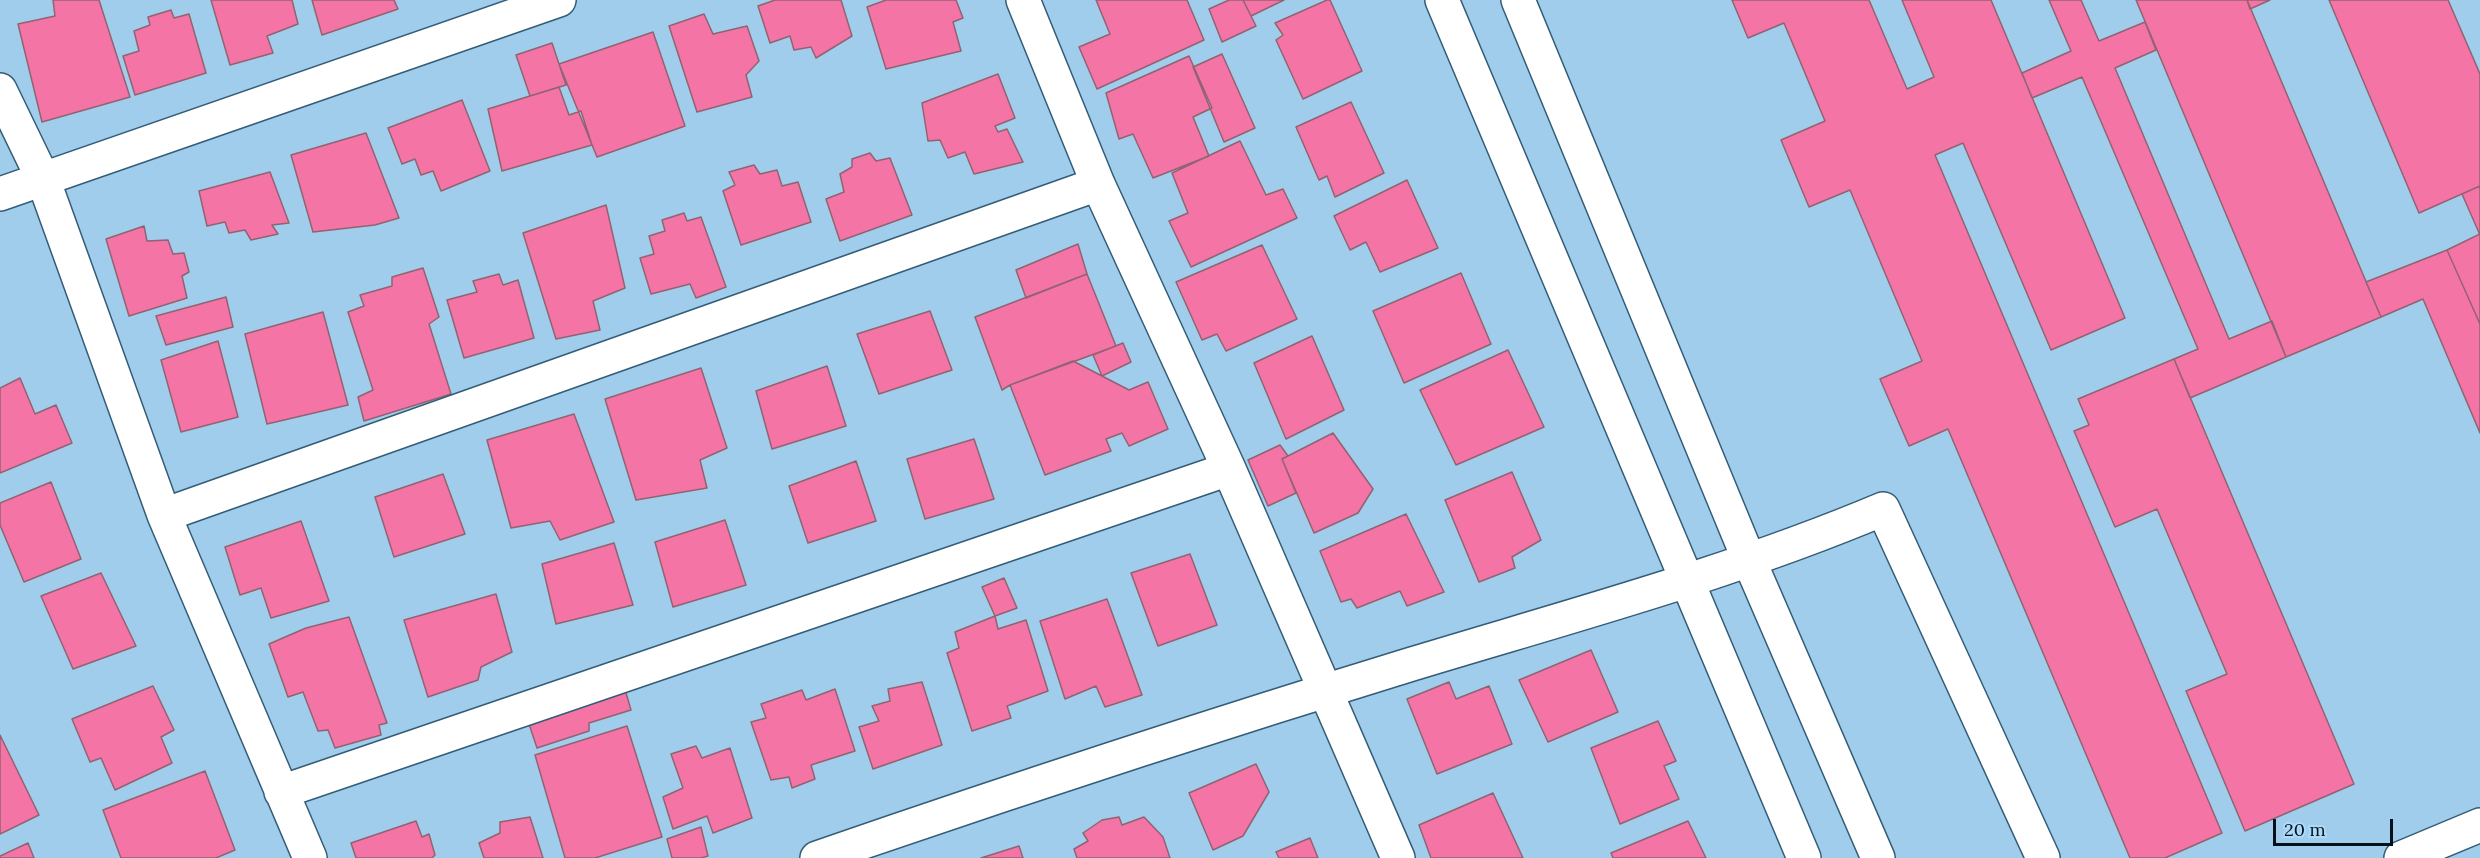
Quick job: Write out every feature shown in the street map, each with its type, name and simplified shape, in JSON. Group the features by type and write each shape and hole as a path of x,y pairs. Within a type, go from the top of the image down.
{"street":[{"path":"0,194 559,0"},
{"path":"1023,0 1098,184 1229,469 1398,858"},
{"path":"1442,0 1804,858"},
{"path":"1518,0 1749,561 1878,858"},
{"path":"0,90 43,180 165,515 280,792 310,858"},
{"path":"165,515 1098,184"},
{"path":"280,792 1229,469"},
{"path":"817,858 874,849 1324,691 1749,561 1820,536 1883,509 2043,858"},
{"path":"2401,858 2480,825"}],"building":[{"path":"53,0 99,0 130,97 42,122 18,24 55,16"},
{"path":"211,0 292,0 298,24 267,36 273,53 230,65"},
{"path":"312,0 394,0 398,9 322,35"},
{"path":"775,0 841,0 852,36 816,58 811,47 794,50 790,36 770,43 758,6"},
{"path":"886,0 956,0 963,18 953,22 961,51 886,69 867,7"},
{"path":"1096,0 1187,0 1204,40 1097,89 1079,47 1110,34"},
{"path":"1229,0 1243,0 1256,26 1222,42 1209,9"},
{"path":"1243,0 1284,0 1251,16"},
{"path":"1330,0 1362,71 1303,99 1276,40 1283,35 1275,23"},
{"path":"1732,0 1869,0 1907,89 1934,77 1902,0 1991,0 2125,318 2051,350 1963,143 1935,155 2222,833 2165,858 2130,858 1948,429 1909,446 1880,379 1922,361 1850,190 1809,207 1781,140 1825,121 1784,23 1748,38"},
{"path":"2049,0 2081,0 2099,41 2145,22 2156,50 2115,68 2229,339 2272,321 2286,357 2190,398 2174,359 2198,349 2082,77 2032,98 2022,73 2071,51"},
{"path":"2136,0 2247,0 2381,317 2286,357"},
{"path":"2247,0 2270,0 2250,9"},
{"path":"2329,0 2448,0 2480,74 2480,186 2419,213"},
{"path":"171,10 174,18 189,14 206,73 135,95 123,56 139,51 134,31 150,25 148,17"},
{"path":"704,14 713,34 747,26 759,61 746,75 752,97 697,112 669,26"},
{"path":"653,32 685,126 597,157 559,64"},
{"path":"552,43 566,85 530,96 516,55"},
{"path":"1222,54 1255,128 1224,142 1193,67"},
{"path":"1189,56 1212,108 1193,117 1209,156 1153,178 1133,134 1119,139 1106,93"},
{"path":"998,74 1015,118 995,126 998,132 1007,129 1023,162 974,174 965,152 948,158 940,140 928,141 922,103"},
{"path":"559,87 569,115 581,111 592,145 502,171 488,109"},
{"path":"462,100 490,171 441,191 433,171 421,175 415,159 402,164 388,128"},
{"path":"1351,102 1384,173 1335,197 1327,176 1319,180 1296,127"},
{"path":"366,133 399,218 375,225 313,232 291,155"},
{"path":"1240,141 1266,195 1283,189 1297,218 1191,267 1169,221 1188,213 1172,173"},
{"path":"870,153 876,161 890,158 912,215 840,241 826,199 844,192 840,174 852,167 852,159"},
{"path":"754,165 760,174 777,170 782,186 798,182 811,222 741,245 723,191 735,185 729,172"},
{"path":"270,172 289,223 272,225 278,234 251,240 245,230 229,233 225,222 207,226 199,191"},
{"path":"1407,180 1438,248 1380,272 1366,242 1350,250 1334,216"},
{"path":"2480,186 2480,235 2462,194"},
{"path":"606,205 625,288 593,301 600,330 556,339 523,233"},
{"path":"684,213 687,221 701,217 726,287 696,298 690,284 651,294 640,258 654,254 649,236 665,231 662,220"},
{"path":"144,226 147,241 168,240 173,254 184,253 189,272 182,276 187,298 129,316 106,239"},
{"path":"2480,234 2480,324 2447,250"},
{"path":"1078,244 1087,274 1026,298 1016,270"},
{"path":"1262,245 1297,319 1226,351 1217,334 1202,340 1176,282"},
{"path":"2447,250 2480,324 2480,433 2423,299 2381,317 2366,282"},
{"path":"423,268 439,317 429,324 451,394 364,421 358,397 373,390 348,312 364,306 360,295 392,286 392,277"},
{"path":"1461,273 1491,344 1404,383 1373,311"},
{"path":"499,274 503,285 518,280 534,338 464,358 447,300 477,292 473,281"},
{"path":"1087,274 1116,346 1002,390 975,317"},
{"path":"226,297 233,327 166,345 156,316"},
{"path":"930,311 952,370 879,394 857,334"},
{"path":"323,312 348,405 267,424 245,334"},
{"path":"1312,336 1344,410 1286,439 1254,363"},
{"path":"218,341 238,417 181,432 161,360"},
{"path":"1123,343 1131,362 1102,376 1093,355"},
{"path":"1508,350 1544,427 1456,465 1420,390"},
{"path":"2174,359 2354,784 2245,831 2186,691 2227,674 2157,509 2115,527 2074,431 2089,425 2078,399"},
{"path":"1073,361 1129,390 1148,382 1168,429 1129,446 1122,433 1106,439 1111,451 1045,475 1010,385"},
{"path":"827,366 846,426 772,449 756,391"},
{"path":"701,368 727,448 700,460 707,488 636,500 605,399"},
{"path":"20,378 35,414 56,405 72,443 0,473 0,388"},
{"path":"574,414 614,522 560,540 550,521 511,528 487,440"},
{"path":"1333,433 1373,489 1358,513 1314,533 1282,459"},
{"path":"974,439 994,499 925,519 907,459"},
{"path":"1280,445 1288,456 1282,459 1296,493 1268,506 1248,460"},
{"path":"856,461 876,521 808,543 789,486"},
{"path":"1512,472 1541,540 1512,557 1515,568 1479,582 1445,500"},
{"path":"443,474 465,534 394,557 375,497"},
{"path":"51,482 81,559 24,582 0,525 0,503"},
{"path":"1406,514 1444,592 1407,606 1400,591 1357,608 1351,599 1341,602 1320,551"},
{"path":"725,520 746,585 673,607 655,542"},
{"path":"301,521 329,601 271,618 261,588 240,595 225,547"},
{"path":"614,543 633,605 556,624 542,564"},
{"path":"1190,554 1217,625 1158,646 1131,573"},
{"path":"101,573 136,646 73,669 41,596"},
{"path":"1004,578 1017,608 995,616 982,587"},
{"path":"496,594 512,652 481,667 478,680 428,697 404,620"},
{"path":"1107,599 1142,695 1105,707 1096,686 1065,699 1040,621"},
{"path":"995,616 998,629 1026,620 1048,691 1007,706 1011,718 972,731 947,653 959,648 955,632"},
{"path":"349,617 387,723 379,725 381,735 335,748 328,730 318,731 303,692 288,697 269,644 306,628"},
{"path":"1591,650 1618,712 1548,742 1519,680"},
{"path":"922,682 942,745 873,769 859,727 879,721 872,706 890,701 888,689"},
{"path":"1449,682 1456,699 1489,686 1512,744 1437,774 1407,699"},
{"path":"153,686 174,730 161,737 172,763 115,790 101,758 90,762 72,719"},
{"path":"624,686 631,710 589,723 589,731 537,748 527,718"},
{"path":"835,689 855,751 811,765 815,779 792,788 789,777 771,780 751,722 766,718 761,704 802,690 806,700"},
{"path":"1658,721 1676,761 1664,766 1679,799 1620,824 1591,748"},
{"path":"627,726 662,837 595,858 565,858 535,755"},
{"path":"0,735 39,815 0,834"},
{"path":"696,746 702,758 730,748 752,818 713,833 707,816 673,829 663,797 683,788 671,754"},
{"path":"1256,764 1269,792 1243,836 1213,850 1189,793"},
{"path":"205,771 235,850 216,858 121,858 103,810"},
{"path":"1493,793 1523,858 1431,858 1419,825"},
{"path":"530,817 543,858 484,858 479,843 500,833 500,822"},
{"path":"1119,817 1122,825 1144,817 1163,837 1170,858 1077,858 1074,849 1088,841 1083,833 1102,820"},
{"path":"416,821 422,837 429,834 435,855 432,858 356,858 351,843"},
{"path":"1688,821 1706,858 1613,858 1611,853"},
{"path":"701,827 708,856 672,858 667,839"},
{"path":"1310,838 1318,858 1279,858 1276,852"},
{"path":"28,843 34,858 0,858 0,856"},
{"path":"1019,846 1023,858 981,858"}]}
